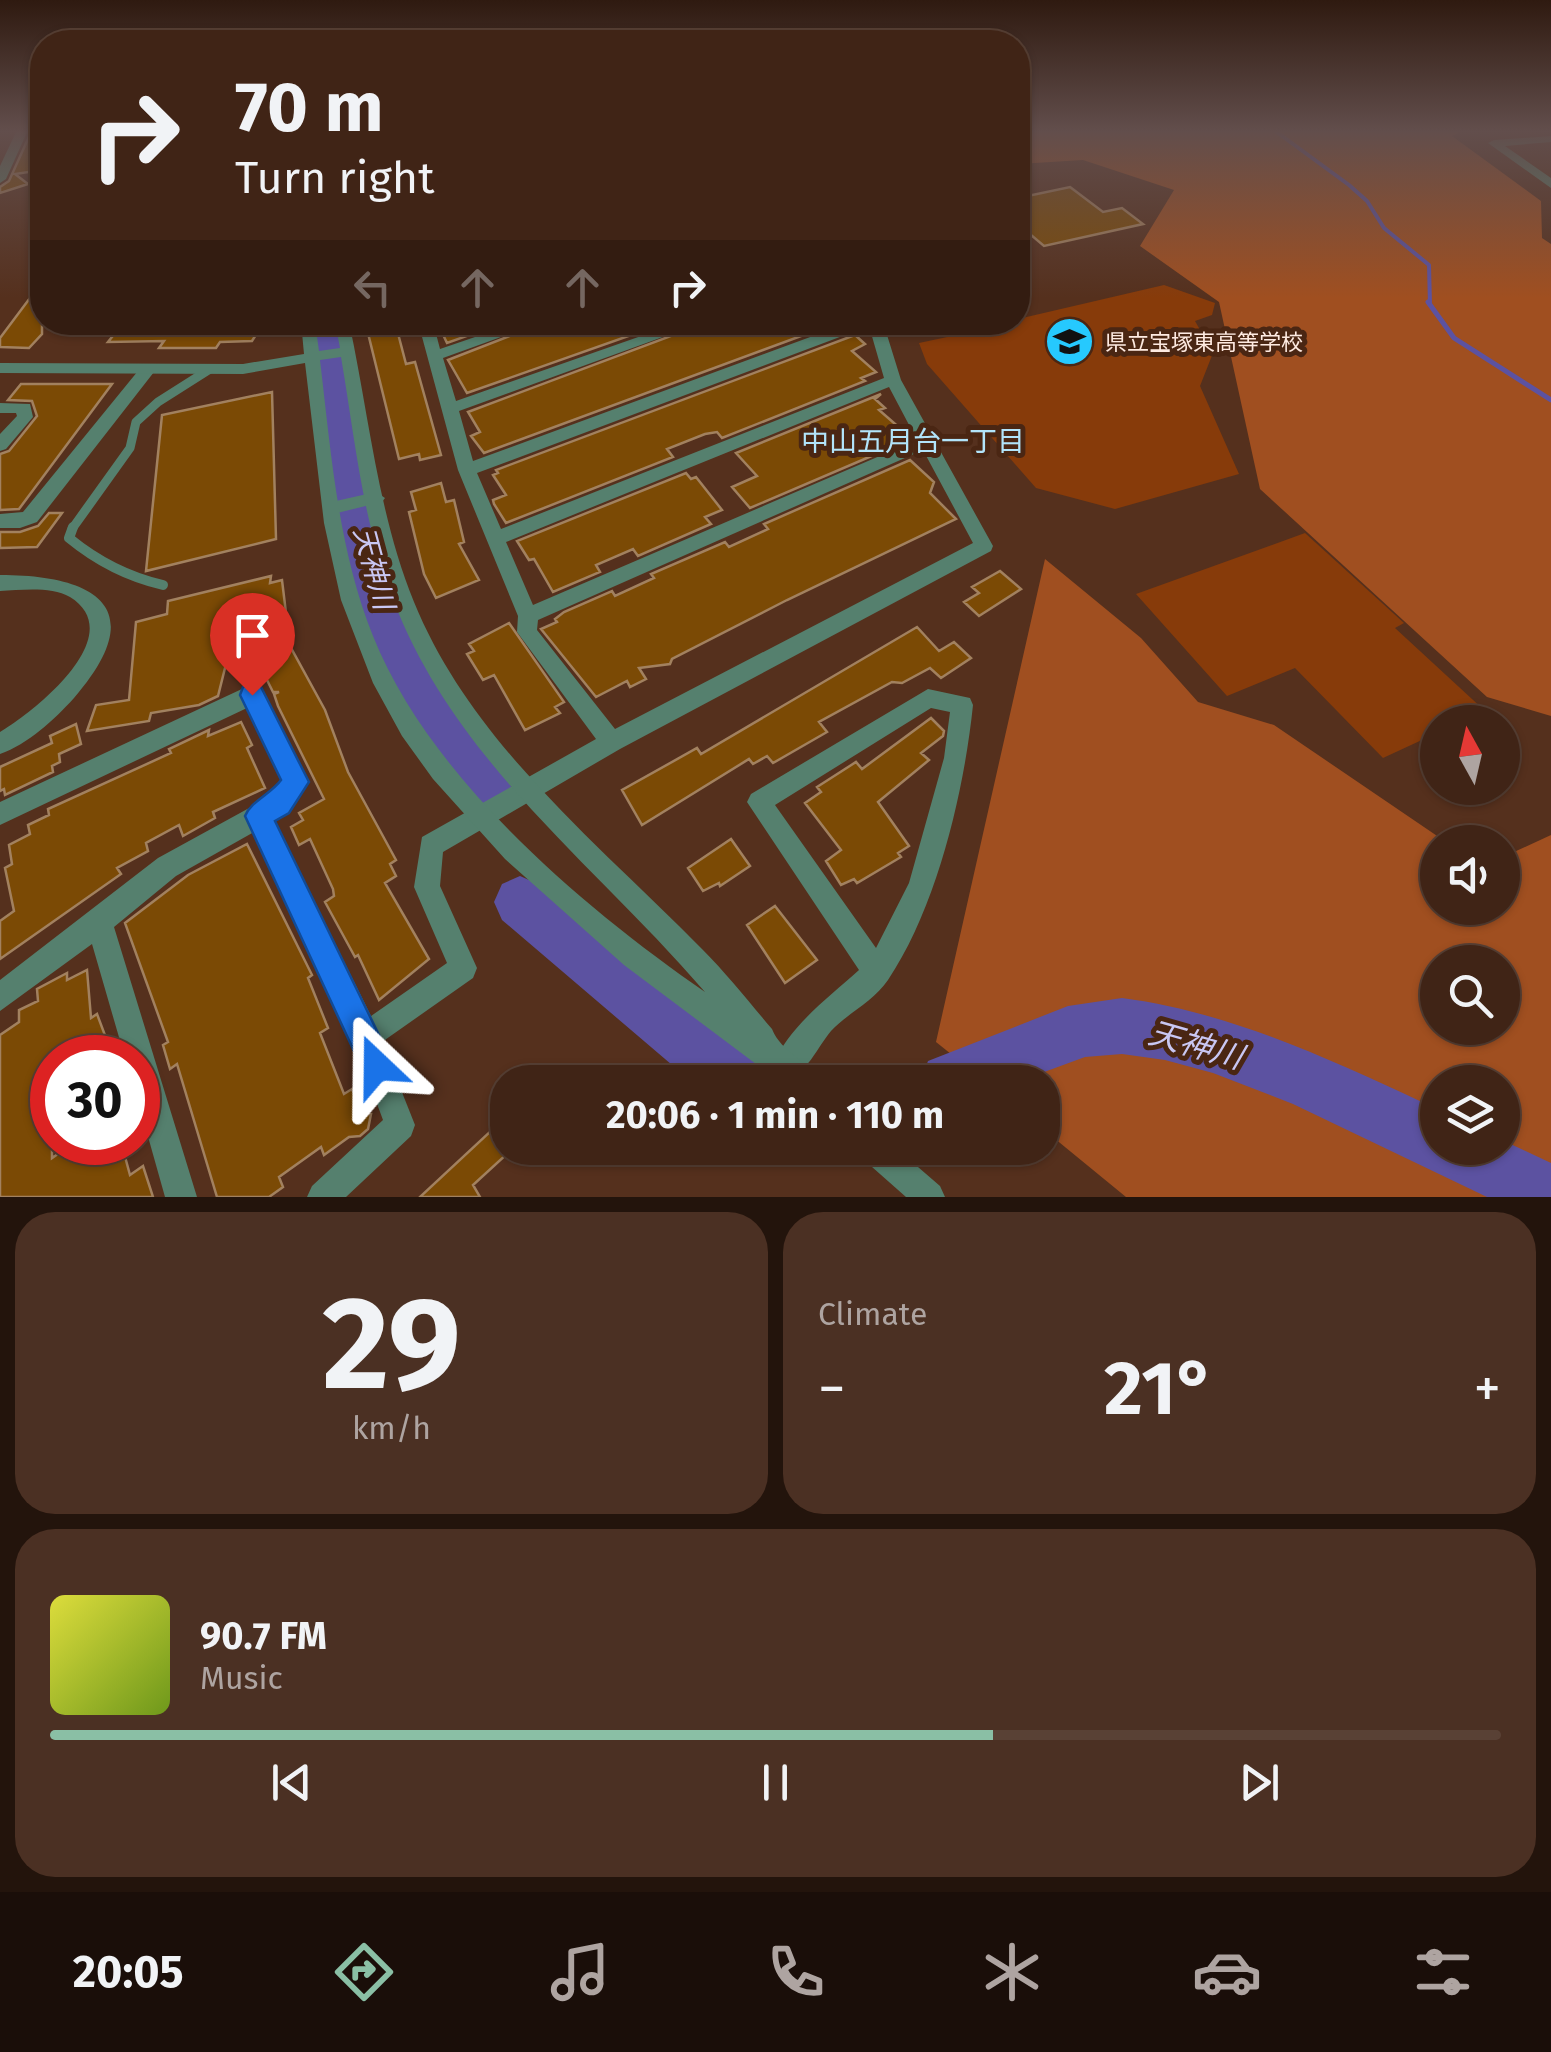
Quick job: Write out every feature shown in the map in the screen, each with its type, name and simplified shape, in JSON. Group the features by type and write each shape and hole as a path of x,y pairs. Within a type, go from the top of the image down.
{"street":[{"path":"311,335 334,508 350,593 362,638 408,725 510,848 636,958 780,1065"},
{"path":"343,335 383,536 404,603 430,658 488,744 566,835 696,962 785,1065"},
{"path":"429,335 467,470 528,616 526,632 612,742"},
{"path":"436,354 495,335"},
{"path":"449,408 660,335"},
{"path":"467,470 831,335"},
{"path":"366,1036 463,968 427,887 431,845 612,742 984,546 893,380 879,335"},
{"path":"0,368 210,369 270,366 344,352"},
{"path":"0,521 30,517 148,368"},
{"path":"494,540 893,380"},
{"path":"0,408 24,408 25,417 0,444"},
{"path":"528,616 927,442"},
{"path":"334,508 376,498"},
{"path":"0,582 58,586 79,593 94,606 100,621 92,656 68,692 36,723 0,744"},
{"path":"0,814 252,695 296,782 279,804 167,867 0,997"},
{"path":"799,1065 822,1021 877,972 921,886 956,758 962,705 928,698 759,802 877,972"},
{"path":"258,816 366,1036 400,1125 323,1197"},
{"path":"99,922 181,1197"},
{"path":"893,1165 929,1197"}],"lane":[{"path":"163,584 138,580 84,552 69,538 74,521 130,448 128,435 134,424 146,411 210,369"}],"shaded area":[{"path":"1161,186 1520,186 1541,201 1542,238 1551,244 1551,716 1487,697 1260,489 1219,302 1140,246 1174,190"},
{"name":"県立宝塚東高等学校","path":"1164,285 1215,303 1212,315 1195,321 1213,353 1200,386 1239,474 1115,509 1036,488 927,364 919,343 957,335 1030,335 1030,316"},
{"path":"1305,533 1404,623 1395,628 1478,705 1420,705 1420,741 1383,758 1295,668 1227,696 1136,594"},
{"path":"1045,559 1141,638 1198,702 1274,725 1421,825 1420,925 1520,925 1520,849 1551,835 1551,1197 1126,1197 1060,1143 1060,1065 965,1065 936,1042"}],"building":[{"path":"2,186 22,186 0,193"},
{"path":"1070,187 1103,212 1122,208 1143,224 1044,246 1030,234 1030,195"},
{"path":"30,298 30,335 41,335 29,348 0,347 0,338"},
{"path":"114,335 256,335 252,341 220,342 216,348 159,348 164,341 108,342"},
{"path":"368,335 398,335 406,364 415,362 441,455 420,460 419,454 399,459"},
{"path":"443,335 469,335 447,343"},
{"path":"512,335 631,335 467,393 448,360"},
{"path":"673,335 804,335 484,453 471,436 480,432 468,412"},
{"path":"855,335 865,344 852,351 876,372 861,378 865,381 722,438 717,432 705,434 667,449 673,457 506,523 494,504 493,500 506,495 493,475 498,473 496,470"},
{"path":"21,384 112,384 19,509 0,510 0,454 9,451 37,416 32,401 8,400"},
{"path":"272,392 276,539 146,571 162,415"},
{"path":"881,394 875,399 885,408 879,410 902,430 889,440 895,446 750,508 732,487 757,476 736,453"},
{"path":"910,460 934,482 930,493 956,519 787,600 672,659 670,664 639,668 646,679 630,687 627,681 596,697 541,629 557,622 555,619 564,612 612,591 615,596 654,578 651,574 725,542 729,547 768,529 764,524"},
{"path":"686,473 691,479 696,477 722,510 705,517 711,524 638,556 633,549 596,565 600,572 553,592 534,559 529,560 517,541"},
{"path":"441,483 446,502 454,500 464,542 459,544 479,580 436,598 424,574 409,512 416,510 411,492"},
{"path":"49,513 62,513 37,547 0,548 0,532 20,532 38,526"},
{"path":"1000,571 1021,589 979,616 964,602 979,593 972,587"},
{"path":"271,576 270,583 282,580 290,646 325,710 348,772 396,860 390,864 396,876 385,883 429,959 379,1000 358,955 355,957 325,902 334,896 333,889 310,839 299,845 291,827 303,820 299,813 324,799 278,706 274,694 279,692 273,692 237,620 218,696 199,705 151,713 149,721 87,731 96,705 129,700 136,622 167,614 168,601"},
{"path":"509,623 564,702 555,707 560,713 525,730 494,675 483,680 467,654 474,651 469,644"},
{"path":"917,627 939,651 954,642 971,658 941,678 930,668 902,683 892,682 819,722 827,732 773,763 767,756 753,764 749,759 642,825 622,790 697,748 701,754"},
{"path":"931,718 944,731 921,753 929,760 878,802 909,846 898,853 901,857 857,883 854,879 841,885 826,861 841,850 805,803 821,792 817,787 856,762 862,769"},
{"path":"241,722 252,745 247,748 265,788 213,812 215,818 183,836 179,825 146,843 148,851 117,868 121,874 0,959 0,921 14,911 5,868 12,864 9,845 30,834 28,825 49,815 48,809 171,753 169,749 209,730 208,736"},
{"path":"76,724 81,744 59,754 60,762 52,766 53,772 5,795 4,789 0,791 0,767 52,743 50,736"},
{"path":"731,839 750,866 720,886 719,883 703,891 688,868"},
{"path":"247,844 312,975 308,978 328,1028 320,1033 344,1094 352,1089 362,1114 371,1114 368,1129 360,1136 349,1137 324,1155 321,1147 279,1177 283,1187 269,1197 217,1197 177,1064 170,1069 163,1045 168,1042 125,923 188,875"},
{"path":"775,906 817,960 785,983 747,925"},
{"path":"87,970 91,1018 97,1014 105,1035 30,1035 30,1165 127,1165 130,1175 143,1166 153,1197 0,1197 0,1035 19,1022 19,1010 38,1001 37,989 67,973 67,980"},
{"path":"490,1132 490,1165 495,1165 473,1185 480,1197 420,1197"}],"waterway":[{"path":"1350,186 1367,201 1384,228 1429,265 1430,305"},
{"path":"1430,305 1454,338 1551,400"},
{"name":"天神川","path":"328,335 353,502 390,633 417,689 488,788"},
{"name":"天神川","path":"520,902 716,1065"},
{"name":"天神川","path":"990,1065 1085,1029 1122,1026 1165,1032 1263,1062 1420,1133"},
{"name":"天神川","path":"1487,1165 1551,1195"}],"place":[{"name":"県立宝塚東高等学校","path":"1070,342"}],"district":[{"name":"中山五月台一丁目","path":"913,441"}],"route":[{"path":"252,695 296,782 279,804 258,816 377,1066"}]}
